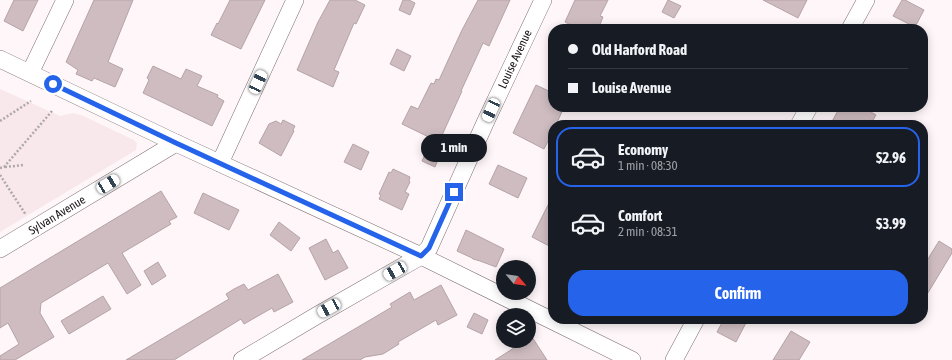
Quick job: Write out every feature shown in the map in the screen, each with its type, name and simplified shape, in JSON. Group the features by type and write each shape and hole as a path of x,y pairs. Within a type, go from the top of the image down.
{"street":[{"path":"30,73 65,0"},
{"path":"220,163 296,0"},
{"name":"Louise Avenue","path":"242,360 421,256 429,248 485,123 543,0"},
{"path":"853,24 866,0"},
{"path":"0,59 176,143 421,256 548,319"},
{"name":"Sylvan Avenue","path":"0,249 176,143"},
{"path":"559,324 632,360"},
{"path":"674,360 693,324"}],"path":[{"path":"0,121 31,102"},
{"path":"4,167 52,111"},
{"path":"0,168 24,165"},
{"path":"0,175 28,219"}],"shaded area":[{"path":"0,89 60,116 73,113 81,115 134,140 137,143 136,150 0,232"}],"building":[{"path":"14,0 38,0 23,31 4,21"},
{"path":"94,0 133,0 108,62 123,69 115,87 94,78 92,81 76,74 78,70 66,62"},
{"path":"230,0 265,0 241,49 211,35"},
{"path":"330,0 355,0 365,5 356,24 354,23 334,70 339,72 333,87 297,70 318,22"},
{"path":"403,0 409,0 415,3 410,15 399,10"},
{"path":"478,0 510,0 489,46 483,43 439,142 402,124 411,106 418,109 431,83 434,84 436,79 439,80 462,30"},
{"path":"575,0 608,0 600,16 603,17 600,24 569,24 565,22"},
{"path":"668,0 681,6 674,18 662,12"},
{"path":"763,0 807,0 798,18"},
{"path":"902,0 905,0 924,10 917,24 909,24 893,16"},
{"path":"397,49 411,56 404,71 390,64"},
{"path":"153,66 181,79 186,69 202,76 197,86 218,95 217,97 224,101 212,126 143,93 149,80 147,78"},
{"path":"536,85 548,91 548,112 562,112 558,120 548,120 548,141 544,149 513,133"},
{"path":"837,112 871,112 876,115 873,120 833,120"},
{"path":"283,120 295,126 294,131 281,156 259,143 269,124 276,121 281,124"},
{"path":"353,144 369,152 361,170 344,162"},
{"path":"429,146 441,152 435,167 422,161"},
{"path":"498,165 527,178 518,198 489,184"},
{"path":"393,169 410,177 410,182 405,192 409,194 402,210 379,199 381,195 379,194 389,172 391,173"},
{"path":"161,191 177,217 169,221 171,224 122,253 141,285 127,294 108,263 41,303 40,313 54,337 15,360 0,360 0,356 19,344 8,323 0,328 0,288"},
{"path":"203,193 239,210 229,230 194,213"},
{"path":"548,205 548,245 532,237"},
{"path":"279,222 300,238 291,251 270,235"},
{"path":"466,230 504,249 499,260 496,260 496,267 473,259 457,251"},
{"path":"326,239 333,253 338,250 348,268 325,280 309,248"},
{"path":"939,241 952,249 952,253 928,293 928,259"},
{"path":"158,262 166,276 152,285 144,271"},
{"path":"278,274 293,302 274,312 272,308 244,324 241,319 174,360 126,360 229,299 226,294 234,289 244,284 248,290"},
{"path":"441,285 457,315 438,325 436,320 398,342 399,344 383,354 365,357 360,360 302,360 392,307 390,304 410,292 414,300"},
{"path":"103,296 111,309 69,334 61,321"},
{"path":"474,313 488,320 482,334 467,327"},
{"path":"721,324 745,324 736,342 717,332"},
{"path":"791,331 810,342 799,360 773,360"},
{"path":"536,343 547,360 495,360 514,348 536,348"}],"route":[{"path":"53,84 176,143 421,256 429,248 454,192"}]}
